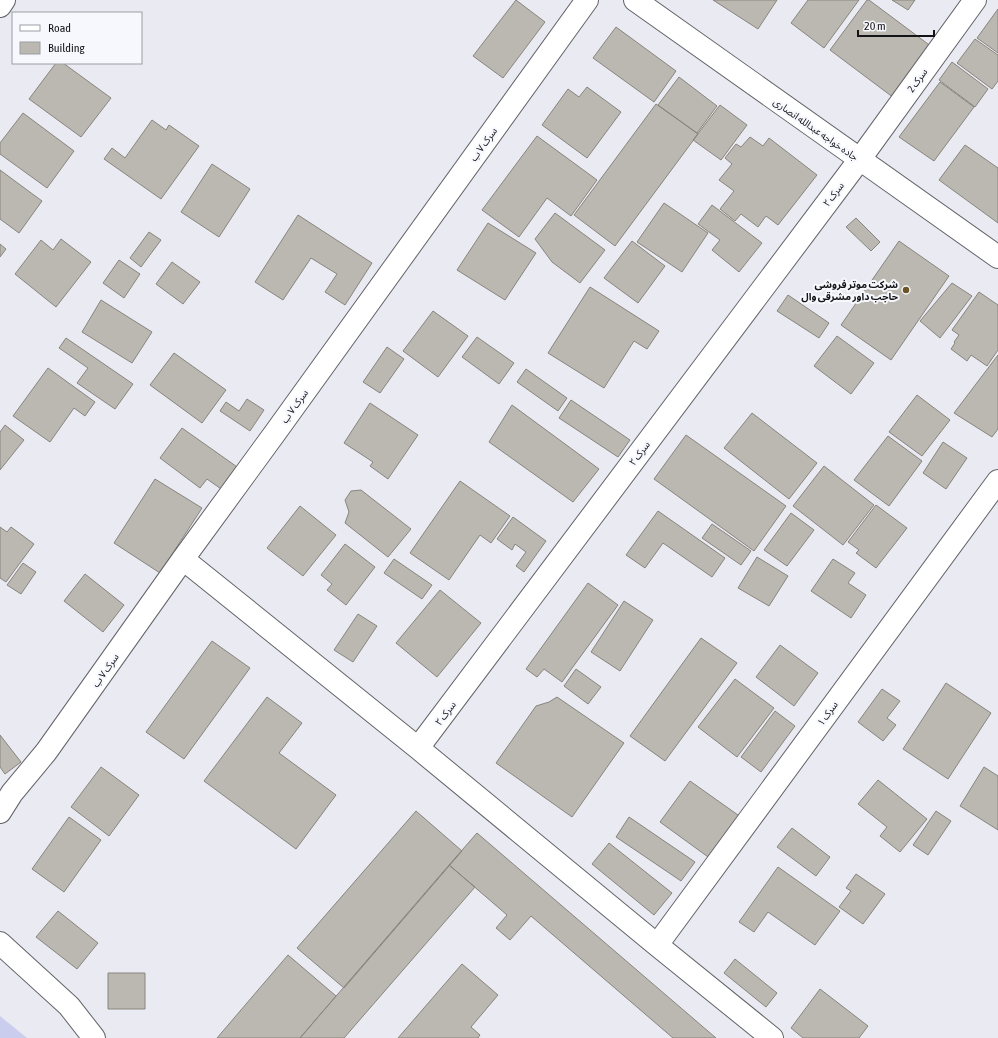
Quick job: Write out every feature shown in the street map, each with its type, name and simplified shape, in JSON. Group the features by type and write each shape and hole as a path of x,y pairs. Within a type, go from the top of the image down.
{"street":[{"path":"0,6 4,0"},
{"name":"سرک ۷ ب","path":"0,812 12,793 46,752 182,559 289,414 587,0"},
{"name":"جاده خواجه عبدالله انصاری","path":"635,0 998,257"},
{"name":"سرک 2","path":"860,159 975,0"},
{"name":"سرک ۲","path":"418,748 860,159"},
{"name":"سرک ۱","path":"657,945 998,481"},
{"path":"182,559 418,748 772,1038"},
{"path":"0,943 69,1006 94,1038"}],"shaded area":[{"path":"0,1016 27,1038 0,1038"}],"building":[{"path":"516,0 545,22 503,78 473,56"},
{"path":"713,0 777,0 758,29"},
{"path":"808,0 859,0 824,48 791,23"},
{"path":"867,0 932,47 894,98 830,50"},
{"path":"892,0 915,0 908,10"},
{"path":"998,9 998,53 977,38"},
{"path":"616,27 676,71 654,102 593,58"},
{"path":"975,39 998,55 998,81 992,89 957,63"},
{"path":"952,62 988,89 975,107 939,80"},
{"path":"55,64 64,64 111,98 81,137 29,99"},
{"path":"679,77 717,106 697,133 658,105"},
{"path":"940,82 974,107 934,161 899,137"},
{"path":"587,87 621,112 587,158 542,125 568,89 579,97"},
{"path":"656,104 698,134 615,246 574,215"},
{"path":"720,105 747,125 721,160 693,140"},
{"path":"23,113 74,151 47,188 0,154 0,143"},
{"path":"152,120 166,130 169,125 199,146 161,199 104,159 112,148 125,158"},
{"path":"537,136 597,180 571,216 547,198 519,237 482,210"},
{"path":"750,137 763,146 769,138 817,175 778,225 766,216 758,227 741,214 735,221 720,209 734,191 719,180 732,164 725,158 736,144 741,147"},
{"path":"965,145 998,168 998,223 939,180"},
{"path":"212,164 250,189 219,237 181,212"},
{"path":"0,170 42,201 19,233 0,219"},
{"path":"664,203 708,233 682,272 637,242"},
{"path":"712,205 762,243 739,272 712,250 720,240 698,224"},
{"path":"555,213 605,250 580,283 552,262 535,239"},
{"path":"298,215 372,263 345,305 325,292 337,274 311,258 283,300 255,282"},
{"path":"856,218 880,242 871,251 846,227"},
{"path":"488,223 536,253 505,300 457,270"},
{"path":"149,232 161,240 141,267 130,258"},
{"path":"61,239 91,262 56,307 15,274 41,240 53,250"},
{"path":"632,241 665,266 638,303 604,278"},
{"path":"899,241 949,276 891,360 841,325"},
{"path":"0,244 6,249 0,257"},
{"path":"119,260 140,274 124,298 103,283"},
{"path":"172,262 200,282 183,304 156,284"},
{"path":"952,283 972,296 940,338 920,321"},
{"path":"590,287 659,331 647,349 634,341 604,388 548,353"},
{"path":"979,292 998,305 998,350 987,366 971,355 967,361 951,349 959,335 952,330"},
{"path":"788,295 829,323 819,338 777,311"},
{"path":"101,300 152,332 132,363 82,332"},
{"path":"433,311 468,336 438,377 403,351"},
{"path":"837,336 874,363 851,394 814,366"},
{"path":"477,337 514,363 499,384 462,357"},
{"path":"66,338 133,384 115,409 77,383 88,368 59,348"},
{"path":"387,347 404,359 380,393 363,382"},
{"path":"174,353 226,390 202,423 150,385"},
{"path":"998,355 998,429 992,437 954,413"},
{"path":"48,368 95,402 85,416 74,408 50,442 13,416"},
{"path":"526,369 567,398 558,411 517,382"},
{"path":"917,395 950,420 922,456 889,432"},
{"path":"247,399 264,410 250,431 220,411 226,402 239,411"},
{"path":"571,400 630,440 618,457 559,418"},
{"path":"370,403 418,435 388,479 370,466 373,462 344,443"},
{"path":"512,405 599,469 573,502 489,442"},
{"path":"752,413 817,463 789,499 724,448"},
{"path":"5,425 24,440 0,470 0,432"},
{"path":"182,428 240,469 224,491 207,479 200,488 160,458"},
{"path":"686,435 786,506 754,551 654,479"},
{"path":"888,436 922,461 889,506 854,480"},
{"path":"943,442 967,458 946,489 923,473"},
{"path":"824,466 874,505 843,545 793,506"},
{"path":"155,479 202,508 160,573 114,543"},
{"path":"460,481 510,516 491,543 480,535 449,580 410,553"},
{"path":"361,490 411,529 388,557 345,523 349,512 345,500 351,491"},
{"path":"876,505 907,528 876,568 856,553 859,550 848,542"},
{"path":"300,506 336,535 303,576 267,548"},
{"path":"658,511 725,558 712,577 663,543 645,568 626,555"},
{"path":"791,513 814,530 787,566 764,550"},
{"path":"513,517 546,541 524,572 516,566 526,552 515,544 512,550 497,539"},
{"path":"712,524 751,551 741,565 702,538"},
{"path":"0,527 7,532 11,527 34,544 6,582 0,578"},
{"path":"345,544 375,567 346,605 327,590 332,584 321,575"},
{"path":"757,557 788,576 769,606 738,588"},
{"path":"394,559 432,585 422,599 384,573"},
{"path":"833,559 855,573 848,583 866,595 851,618 811,591"},
{"path":"23,563 36,572 21,594 7,585"},
{"path":"85,574 124,605 103,632 64,601"},
{"path":"588,583 618,605 562,682 544,669 537,677 526,669"},
{"path":"440,590 481,623 437,677 396,643"},
{"path":"624,601 653,620 620,671 591,652"},
{"path":"358,614 377,626 353,662 334,650"},
{"path":"701,638 737,663 665,761 630,736"},
{"path":"212,641 250,668 184,759 146,732"},
{"path":"780,645 818,673 794,706 756,677"},
{"path":"576,669 601,687 588,704 564,686"},
{"path":"735,679 774,708 737,757 698,727"},
{"path":"946,683 991,713 948,779 903,749"},
{"path":"882,689 900,701 887,718 896,725 883,741 858,722"},
{"path":"267,697 302,723 279,753 336,795 296,849 204,781"},
{"path":"557,697 624,743 572,817 496,763 536,706 549,702"},
{"path":"775,711 795,726 761,772 741,757"},
{"path":"0,735 21,762 5,774 0,767"},
{"path":"101,767 139,795 109,836 71,807"},
{"path":"984,767 998,776 998,830 960,806"},
{"path":"878,780 927,819 900,852 880,836 887,827 858,804"},
{"path":"690,781 745,820 715,862 660,822"},
{"path":"416,811 462,851 344,988 297,948"},
{"path":"936,811 951,821 928,855 913,845"},
{"path":"69,817 101,840 64,892 32,869"},
{"path":"629,817 695,862 681,881 616,837"},
{"path":"792,828 830,857 816,876 777,847"},
{"path":"477,833 716,1038 673,1038 531,916 510,940 496,928 507,915 449,865"},
{"path":"609,843 672,893 654,915 592,864"},
{"path":"449,865 475,887 344,1038 300,1038"},
{"path":"778,867 840,911 815,945 768,912 754,932 739,922"},
{"path":"856,874 885,894 863,924 839,907 851,891 846,888"},
{"path":"58,911 98,943 77,969 36,937"},
{"path":"288,955 336,996 300,1038 217,1038"},
{"path":"735,959 777,993 766,1007 724,973"},
{"path":"462,964 498,995 471,1027 480,1035 478,1038 398,1038"},
{"path":"108,973 145,973 145,1009 108,1009"},
{"path":"820,989 868,1026 859,1038 803,1038 791,1028"}],"place":[{"name":"شرکت موتر فروشی حاجب داور مشرقی وال","path":"906,290"}]}
